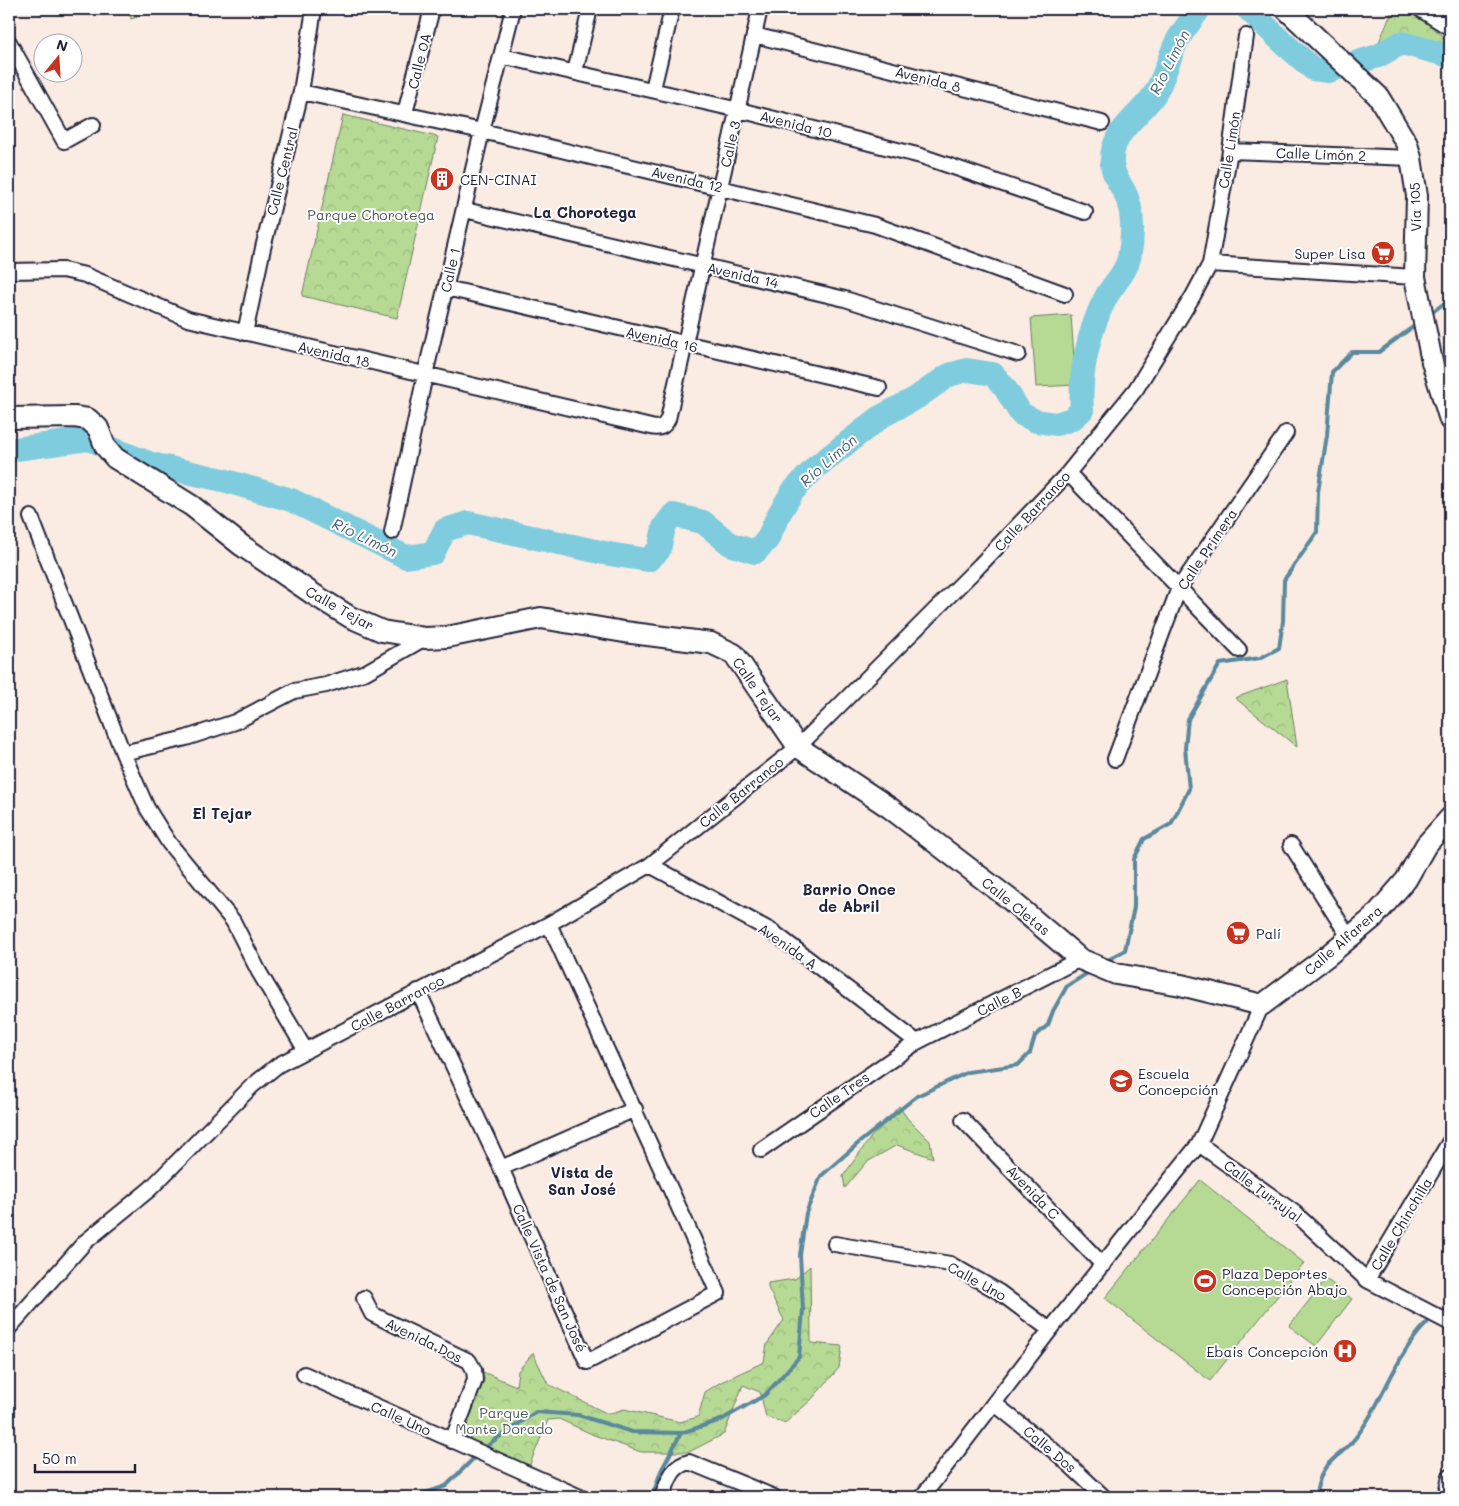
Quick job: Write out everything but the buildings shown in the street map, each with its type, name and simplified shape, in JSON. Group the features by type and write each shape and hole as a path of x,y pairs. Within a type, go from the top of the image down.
{"street":[{"name":"Calle Central","path":"245,333 263,248 301,92 314,9"},
{"name":"Calle 0A","path":"405,113 432,9"},
{"name":"Calle 1","path":"392,532 425,375 482,131 513,9"},
{"path":"575,72 590,9"},
{"path":"653,89 672,9"},
{"name":"Calle 3","path":"664,425 668,419 739,110 760,9"},
{"name":"Vía 105","path":"1286,9 1378,96 1407,144 1417,196 1415,277 1432,362 1450,420"},
{"path":"1420,9 1450,28"},
{"name":"Avenida 8","path":"754,36 1102,123"},
{"name":"Calle Limón","path":"1210,264 1230,151 1246,36"},
{"path":"9,42 64,141 93,125"},
{"name":"Avenida 10","path":"502,56 653,89 921,156 1085,212"},
{"name":"Avenida 12","path":"301,92 405,113 720,187 875,226 1065,294"},
{"name":"Calle Limón 2","path":"1230,151 1411,158"},
{"name":"Avenida 14","path":"465,210 845,299 1018,354"},
{"path":"1210,264 1415,277"},
{"name":"Calle Barranco","path":"9,1328 86,1242 150,1190 252,1086 278,1065 549,924 650,865 798,747 980,565 1068,473 1136,389 1193,296 1210,264"},
{"name":"Avenida 18","path":"9,271 63,270 85,275 188,319 651,427 661,428 664,425"},
{"name":"Avenida 16","path":"446,288 879,388"},
{"name":"Calle Tejar","path":"9,418 74,417 88,419 98,428 105,446 115,458 192,506 241,545 313,594 350,617 382,631 425,638 447,637 541,618 624,632 711,643 734,654 798,747"},
{"name":"Calle Primera","path":"1115,759 1180,588 1286,433"},
{"path":"1068,473 1239,650"},
{"path":"31,517 123,753 147,808 169,843 233,921 259,972 306,1051"},
{"path":"123,753 186,738 235,722 294,691 326,685 366,672 425,638"},
{"name":"Calle Cletas","path":"798,747 890,808 1008,898 1080,960 1116,974 1182,985 1262,1005"},
{"name":"Calle Alfarera","path":"1262,1005 1326,957 1373,918 1406,880 1426,845 1450,818"},
{"path":"1290,845 1349,937"},
{"name":"Avenida A","path":"650,865 773,932 917,1042"},
{"name":"Calle Vista de San José","path":"418,992 501,1168 587,1362 718,1293 549,924"},
{"name":"Calle B","path":"917,1042 1080,960"},
{"path":"922,1497 1050,1330 1200,1144 1262,1005"},
{"name":"Calle Tres","path":"761,1150 917,1042"},
{"path":"501,1168 635,1109"},
{"name":"Avenida C","path":"963,1120 1103,1265"},
{"name":"Calle Chinchilla","path":"1367,1280 1450,1141"},
{"name":"Calle Turrujal","path":"1200,1144 1295,1213 1367,1280 1450,1323"},
{"name":"Calle Uno","path":"835,1244 950,1264 999,1292 1050,1330"},
{"name":"Avenida Dos","path":"364,1298 372,1314 378,1318 469,1361 474,1370 475,1380 452,1442"},
{"name":"Calle Uno","path":"304,1374 452,1442 580,1497"},
{"name":"Calle Dos","path":"995,1404 1060,1456 1104,1497"},
{"path":"662,1497 672,1472 680,1465 689,1462 774,1497"},
{"path":"1445,1497 1450,1476"}],"green space":[{"path":"128,9 159,9 131,19"},
{"path":"1393,9 1408,9 1450,41 1450,62 1431,54 1409,34 1379,42"},
{"name":"Parque Chorotega","path":"343,115 438,137 397,318 302,296"},
{"path":"1071,315 1076,385 1036,387 1031,318"},
{"path":"1287,679 1297,747 1235,698"},
{"path":"899,1106 907,1118 930,1141 933,1158 897,1145 867,1162 845,1188 843,1176 871,1137"},
{"name":"Plaza Deportes Concepción Abajo","path":"1200,1180 1304,1263 1210,1381 1105,1298"},
{"name":"Parque Monte Dorado","path":"810,1266 811,1343 842,1346 839,1368 811,1400 785,1423 766,1417 760,1392 743,1385 724,1434 689,1452 641,1452 594,1435 559,1419 548,1420 528,1469 462,1438 461,1430 483,1372 516,1386 518,1371 533,1353 548,1384 608,1414 624,1409 680,1422 698,1417 705,1392 721,1382 764,1362 767,1344 784,1320 768,1288 768,1283 795,1279"},
{"path":"1326,1279 1352,1299 1316,1346 1289,1326"}],"waterway":[{"name":"Río Limón","path":"110,448 151,464 223,480 291,500 406,557 433,553 445,530 468,523 609,554 648,560 659,550 664,527 673,515 703,522 730,544 755,552 767,540 779,514 793,491 816,467 882,416 916,398 949,375 967,370 993,374 1005,388 1021,414 1036,421 1056,424 1072,419 1082,410 1082,382 1090,337 1106,297 1122,274 1127,263 1131,244 1132,220 1129,205 1116,178 1112,164 1115,143 1126,126 1154,95 1161,83 1176,43 1199,9"},
{"name":"Río Limón","path":"1248,9 1313,69 1328,71 1378,56 1401,43 1450,56"},
{"path":"1430,314 1443,304 1450,302"},
{"path":"1105,962 1125,950 1134,907 1134,859 1144,839 1171,824 1189,789 1185,748 1188,719 1220,664 1260,658 1279,648 1283,621 1284,580 1317,532 1318,492 1327,435 1332,372 1352,352 1379,352 1418,323"},
{"name":"Río Limón","path":"9,450 88,439 99,443"},
{"path":"482,1451 493,1441 536,1412 578,1415 632,1432 681,1433 721,1420 765,1395 799,1357 803,1310 800,1255 806,1213 821,1176 917,1096 968,1072 1018,1065 1030,1053 1035,1036 1048,1025 1053,1011 1067,986 1091,971"},
{"path":"1315,1497 1318,1482 1323,1471 1331,1461 1349,1446 1363,1428 1406,1350 1427,1323"},
{"path":"652,1497 661,1471 681,1433"},
{"path":"414,1497 446,1486 477,1455"}],"place":[{"name":"CEN-CINAI","path":"442,179"},
{"name":"Super Lisa","path":"1383,253"},
{"name":"Palí","path":"1238,933"},
{"name":"Escuela Concepción","path":"1121,1081"},
{"name":"Plaza Deportes Concepción Abajo","path":"1205,1281"},
{"name":"Ebais Concepción","path":"1345,1351"}],"district":[{"name":"La Chorotega","path":"585,212"},
{"name":"El Tejar","path":"222,813"},
{"name":"Barrio Once de Abril","path":"849,898"},
{"name":"Vista de San José","path":"582,1180"}]}
